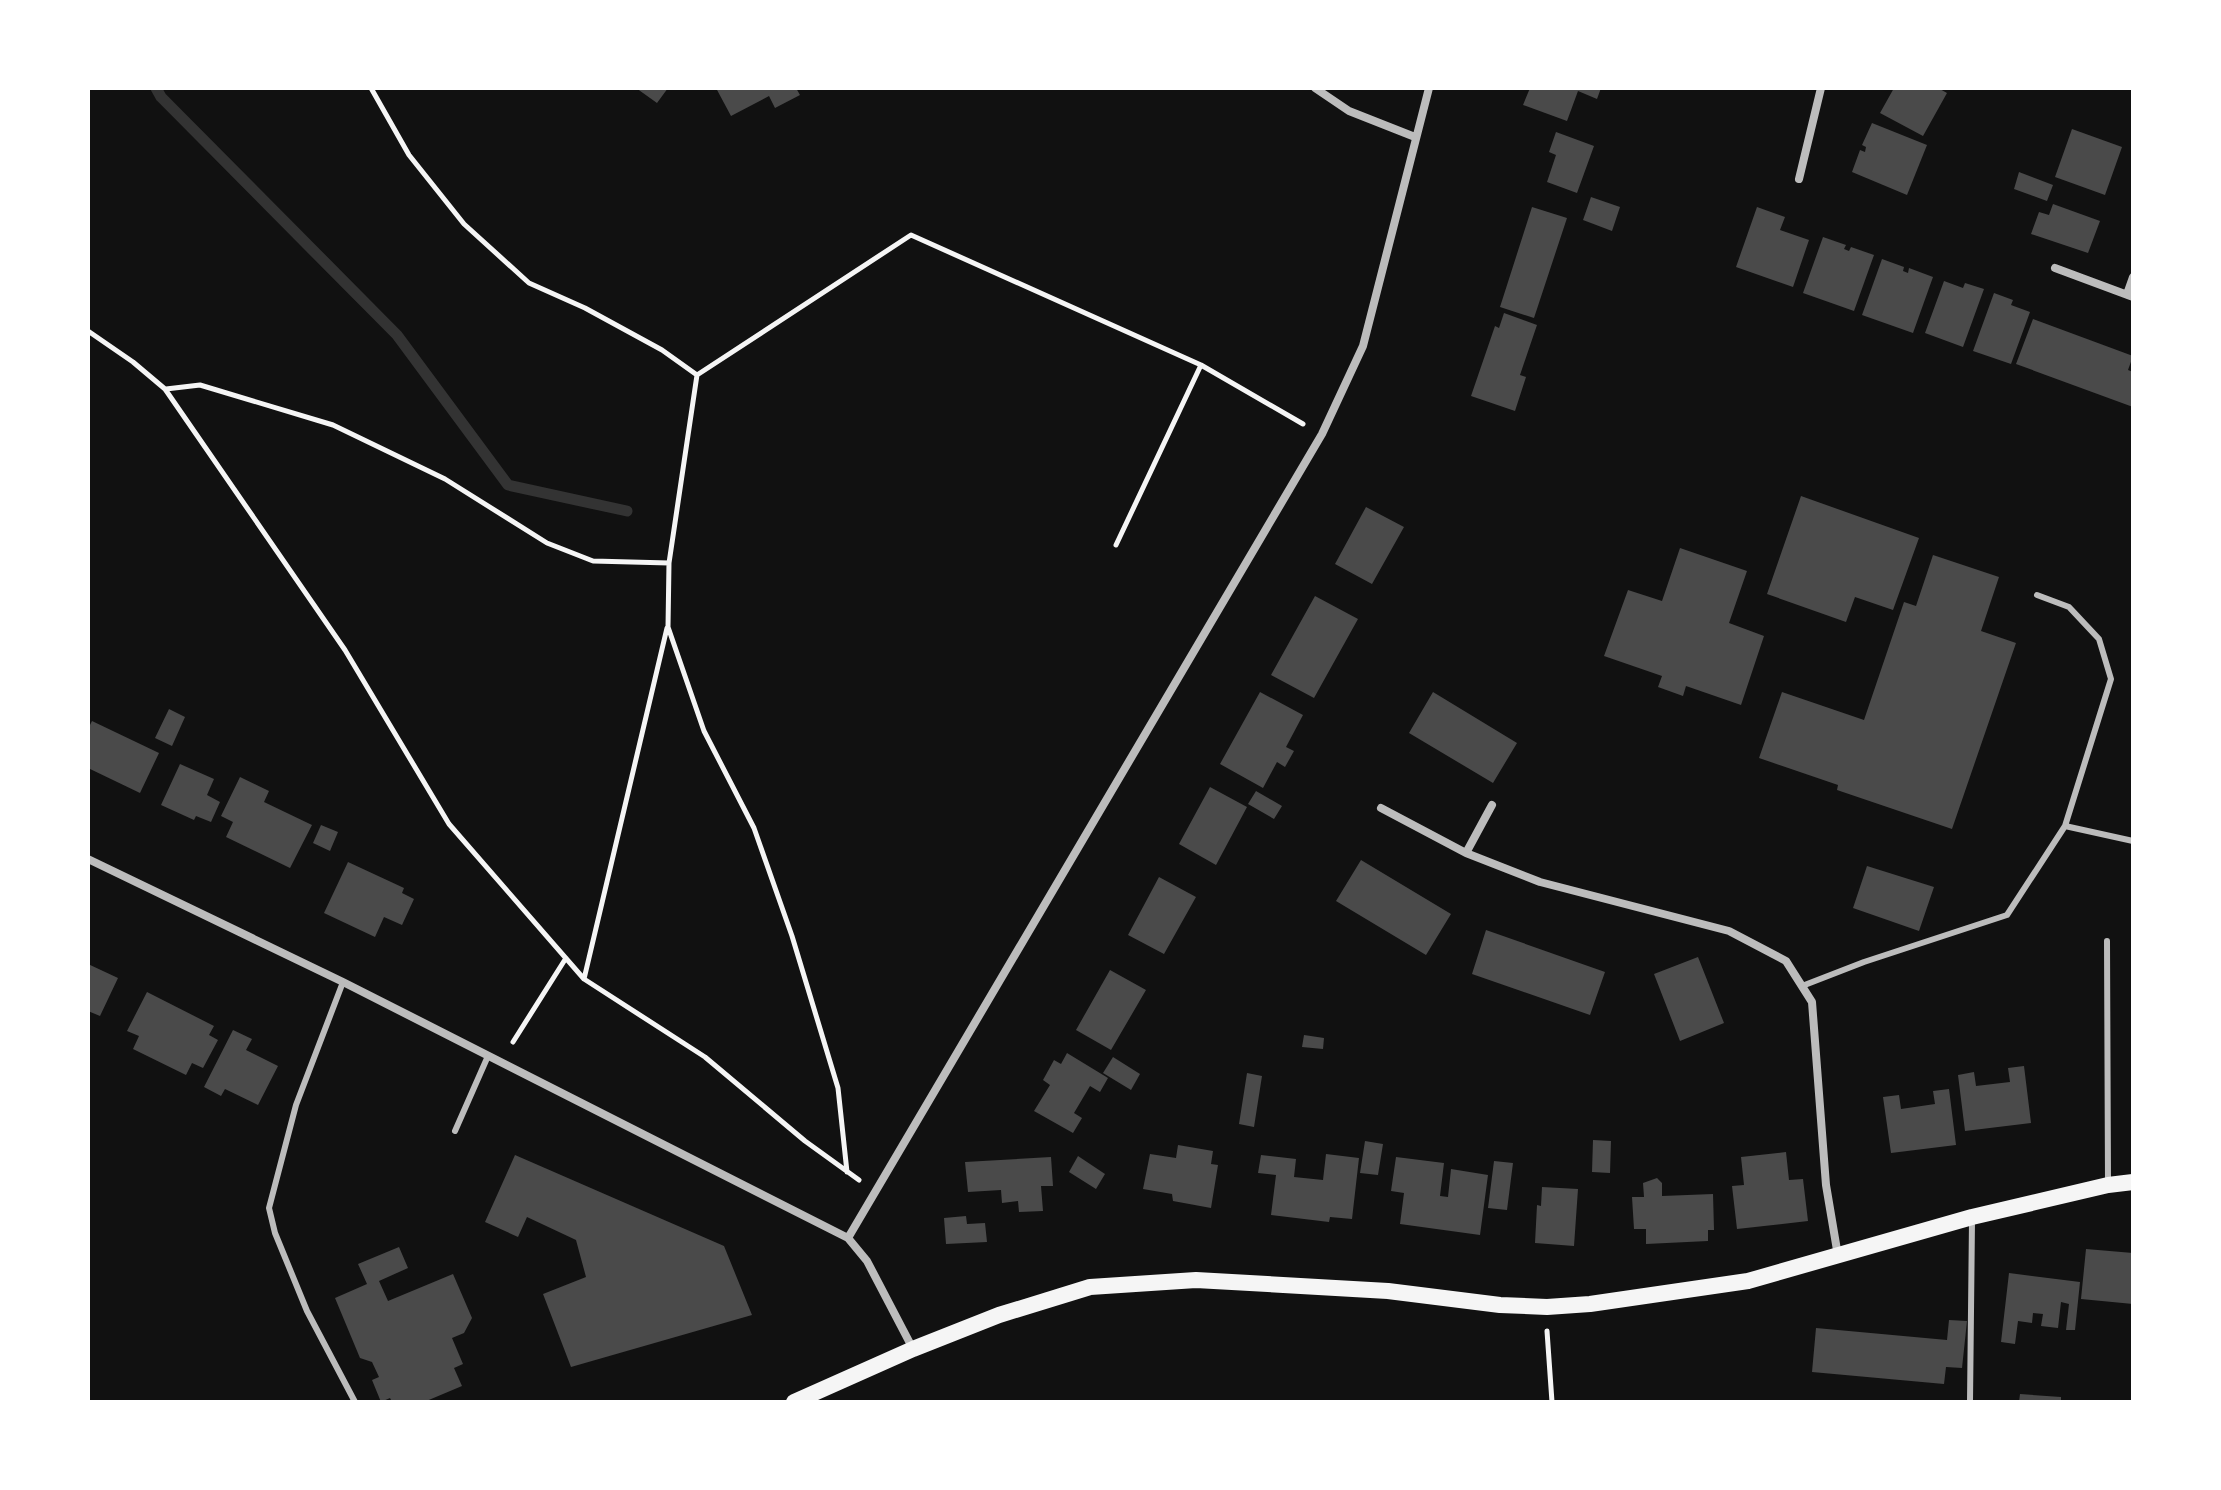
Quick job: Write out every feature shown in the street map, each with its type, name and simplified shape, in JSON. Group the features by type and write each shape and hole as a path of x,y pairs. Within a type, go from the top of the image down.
{"main road":[{"path":"794,1402 913,1349 1010,1311 1090,1287 1196,1280 1388,1291 1500,1305 1547,1307 1590,1304 1748,1281 1972,1217 2133,1182"}],"street":[{"path":"1315,88 1349,111 1415,137"},
{"path":"848,1238 1322,434 1363,346 1429,88"},
{"path":"1799,179 1821,88"},
{"path":"2055,268 2130,295 2133,277"},
{"path":"1466,853 1492,805"},
{"path":"1381,808 1466,853 1540,882 1729,931 1786,961 1812,1002 1826,1185 1839,1257"},
{"path":"88,859 343,982 848,1238 867,1261 913,1349"}],"lane":[{"path":"1802,986 2007,915 2065,826 2111,679 2099,639 2069,607 2037,595"},
{"path":"2065,826 2133,841"},
{"path":"2107,941 2108,1185"},
{"path":"343,982 296,1105 269,1208 275,1233 307,1311 355,1402"},
{"path":"455,1131 488,1056"},
{"path":"1970,1402 1972,1217"}],"path":[{"path":"371,88 409,155 464,224 529,283 585,308 662,350 697,375"},
{"path":"584,979 668,627 669,563 697,375 911,235 1201,365 1322,434"},
{"path":"88,331 165,389 345,650 449,824 584,979 705,1057 847,1172 838,1088 792,936 754,828 704,731 668,627"},
{"path":"1116,545 1201,365"},
{"path":"165,389 200,385 333,425 445,479 547,543 593,561 669,563"},
{"path":"500,1062 566,958"},
{"path":"1547,1345 1552,1402"}],"building":[{"path":"636,88 668,88 657,103"},
{"path":"716,88 796,88 800,95 775,108 769,96 731,116"},
{"path":"1530,88 1601,88 1597,99 1578,91 1567,121 1523,105"},
{"path":"1894,88 1938,88 1947,93 1923,136 1880,113"},
{"path":"1872,123 1927,145 1907,195 1852,172 1860,150 1865,152 1866,147 1862,145"},
{"path":"2072,129 2122,147 2105,195 2055,177"},
{"path":"1556,132 1594,146 1577,193 1547,182 1556,155 1549,152"},
{"path":"2019,172 2053,185 2047,201 2014,189"},
{"path":"1591,197 1620,207 1612,231 1583,220"},
{"path":"2053,204 2100,221 2088,253 2031,234 2039,212 2049,215"},
{"path":"1532,207 1567,218 1534,318 1500,307"},
{"path":"1757,207 1785,217 1780,230 1809,240 1793,287 1736,267"},
{"path":"1823,237 1846,245 1844,249 1849,251 1851,247 1874,255 1854,311 1803,293"},
{"path":"1882,259 1904,267 1903,271 1908,273 1909,268 1933,277 1913,333 1862,315"},
{"path":"1944,281 1963,288 1965,283 1984,289 1963,347 1925,333"},
{"path":"1994,293 2013,300 2011,305 2030,312 2011,364 1973,351"},
{"path":"1504,313 1537,325 1520,375 1526,377 1515,411 1471,396 1495,326 1499,328"},
{"path":"2033,319 2133,356 2128,370 2133,372 2133,407 2016,364"},
{"path":"1801,496 1919,538 1893,610 1855,597 1846,622 1767,594"},
{"path":"1366,507 1404,527 1372,584 1335,564"},
{"path":"1680,548 1747,571 1729,623 1764,636 1741,705 1686,686 1683,696 1658,687 1662,676 1604,656 1628,590 1662,601"},
{"path":"1933,555 1999,577 1981,631 2016,643 1952,829 1837,790 1838,785 1759,758 1782,692 1864,720 1904,602 1916,606"},
{"path":"1315,596 1358,619 1314,698 1271,675"},
{"path":"1260,692 1303,715 1286,747 1294,751 1285,767 1277,762 1263,788 1220,764"},
{"path":"1433,692 1517,743 1493,783 1409,733"},
{"path":"169,709 185,717 172,746 155,738"},
{"path":"92,721 159,753 140,793 88,768 88,729"},
{"path":"180,764 214,779 207,795 220,802 211,822 196,816 194,820 161,805"},
{"path":"240,777 269,791 264,802 312,825 290,868 226,837 233,822 221,816"},
{"path":"1210,787 1247,807 1216,865 1179,844"},
{"path":"1256,791 1282,806 1274,819 1248,804"},
{"path":"321,825 338,832 330,851 313,843"},
{"path":"1361,860 1451,914 1426,955 1336,901"},
{"path":"348,862 404,888 402,893 414,899 402,925 384,917 375,937 324,913"},
{"path":"1867,866 1934,887 1919,931 1853,908"},
{"path":"1159,877 1196,897 1164,954 1128,935"},
{"path":"1486,930 1605,972 1590,1015 1472,974"},
{"path":"1698,957 1724,1023 1680,1041 1654,974"},
{"path":"88,964 118,978 100,1016 88,1011"},
{"path":"1110,970 1146,990 1111,1050 1076,1030"},
{"path":"147,992 214,1026 209,1035 218,1040 203,1068 192,1063 186,1075 133,1049 139,1036 127,1031"},
{"path":"233,1030 252,1039 246,1050 278,1066 258,1105 225,1089 221,1096 204,1087"},
{"path":"1304,1035 1324,1038 1323,1049 1302,1047"},
{"path":"1067,1053 1108,1078 1100,1092 1090,1086 1074,1113 1082,1118 1073,1133 1034,1111 1050,1085 1043,1080 1054,1060 1061,1064"},
{"path":"1113,1057 1140,1074 1131,1090 1103,1073"},
{"path":"2024,1066 2031,1123 1965,1131 1958,1075 1974,1072 1976,1086 2010,1082 2008,1068"},
{"path":"1247,1073 1262,1076 1254,1127 1239,1124"},
{"path":"1949,1089 1956,1145 1891,1153 1883,1097 1899,1095 1901,1109 1935,1104 1933,1091"},
{"path":"1593,1140 1611,1141 1610,1173 1592,1172"},
{"path":"1365,1141 1383,1144 1378,1175 1360,1173"},
{"path":"1178,1145 1213,1151 1211,1164 1218,1165 1211,1208 1173,1201 1172,1194 1143,1189 1150,1154 1176,1158"},
{"path":"1786,1152 1789,1180 1803,1179 1808,1221 1737,1229 1732,1186 1744,1185 1741,1157"},
{"path":"1326,1154 1359,1158 1352,1219 1330,1217 1329,1222 1271,1215 1276,1175 1258,1173 1261,1155 1296,1159 1294,1177 1323,1180"},
{"path":"515,1155 724,1246 752,1315 571,1367 543,1294 586,1277 576,1240 527,1217 518,1237 485,1222"},
{"path":"1078,1156 1105,1174 1096,1189 1069,1172"},
{"path":"1051,1157 1053,1186 1041,1186 1043,1211 1019,1212 1018,1201 1002,1203 1001,1190 968,1192 965,1162"},
{"path":"1396,1157 1444,1163 1440,1196 1448,1197 1451,1169 1488,1175 1480,1235 1400,1224 1404,1193 1391,1191"},
{"path":"1494,1161 1513,1163 1507,1210 1488,1208"},
{"path":"1657,1178 1662,1183 1662,1196 1713,1194 1714,1230 1708,1230 1708,1241 1646,1244 1646,1229 1634,1229 1632,1197 1644,1197 1643,1183"},
{"path":"1542,1187 1578,1189 1574,1246 1535,1243 1537,1205 1541,1206"},
{"path":"966,1216 967,1224 985,1223 987,1242 946,1244 944,1218"},
{"path":"399,1247 408,1268 379,1281 388,1301 453,1274 472,1318 464,1333 452,1338 463,1364 454,1368 462,1386 424,1402 392,1402 390,1398 381,1402 372,1380 379,1377 372,1362 360,1358 335,1298 367,1284 358,1264"},
{"path":"2086,1249 2133,1253 2133,1304 2081,1299"},
{"path":"2009,1273 2080,1282 2075,1330 2066,1330 2069,1304 2061,1302 2058,1328 2041,1326 2043,1314 2033,1313 2032,1323 2018,1321 2015,1344 2001,1342"},
{"path":"1949,1320 1967,1321 1962,1368 1946,1367 1944,1384 1812,1372 1816,1328 1947,1340"},
{"path":"2020,1394 2061,1397 2061,1402 2019,1402"}],"waterway":[{"path":"156,88 161,97 397,335 508,485 627,511"}]}
